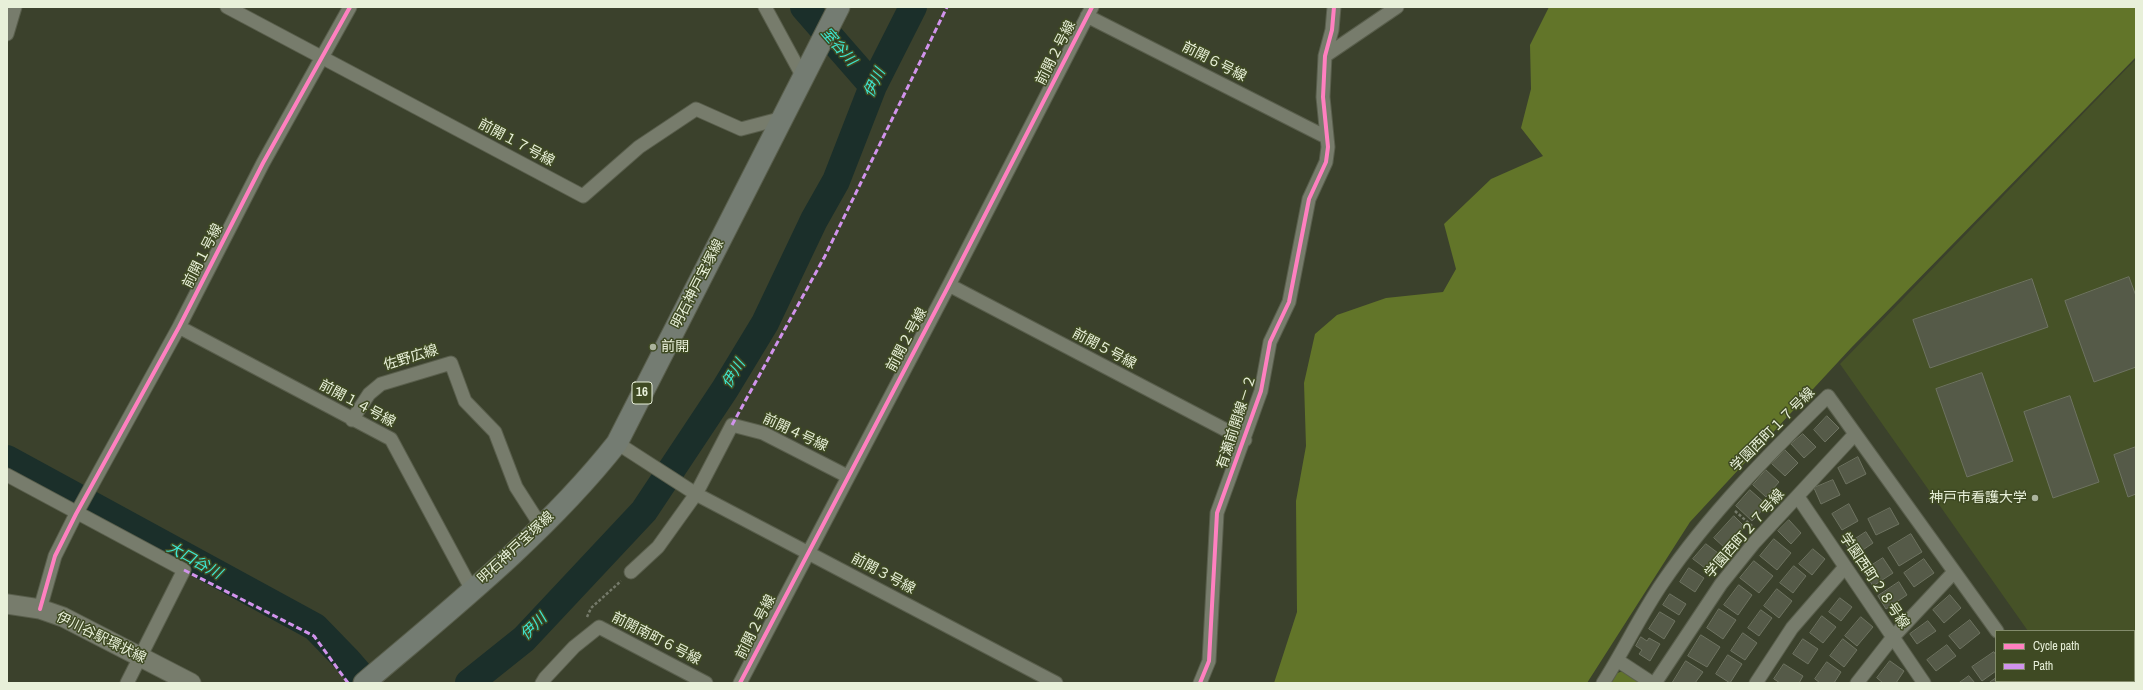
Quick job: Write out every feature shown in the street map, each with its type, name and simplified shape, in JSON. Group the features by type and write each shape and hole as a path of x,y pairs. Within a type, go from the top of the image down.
{"main road":[{"name":"明石神戸宝塚線","path":"368,680 472,590 541,526 600,464 623,447 782,118 836,14"}],"street":[{"path":"7,34 15,7"},
{"name":"前開１７号線","path":"227,7 583,196 639,147 696,109 741,129 782,118"},
{"name":"前開１号線","path":"40,609 55,556 179,327 263,163 350,7"},
{"path":"766,7 803,77"},
{"name":"有瀬前開線－２","path":"1200,683 1209,660 1217,513 1245,440 1261,391 1270,342 1289,302 1309,199 1326,162 1328,148 1323,97 1325,56 1332,30 1334,7"},
{"path":"1325,56 1397,7"},
{"name":"前開６号線","path":"1090,12 1326,137"},
{"name":"前開２号線","path":"740,683 807,552 949,285 1090,12"},
{"name":"前開５号線","path":"949,285 1245,440"},
{"name":"前開１４号線","path":"179,327 352,420 391,439 472,590"},
{"name":"佐野広線","path":"352,420 369,394 380,384 451,363 464,401 495,432 516,487 541,526"},
{"name":"学園西町１７号線","path":"1603,683 1663,582 1725,503 1760,464 1828,396 1996,630"},
{"name":"前開４号線","path":"696,494 732,425 763,433 847,476"},
{"name":"学園西町２７号線","path":"1654,683 1721,584 1762,536 1855,434"},
{"path":"623,447 696,494 658,547 630,572"},
{"path":"7,475 79,510 184,570 127,683"},
{"name":"前開３号線","path":"696,494 1056,683"},
{"name":"学園西町２８号線","path":"1798,497 1924,683"},
{"path":"1756,683 1792,628 1845,567"},
{"path":"1856,683 1894,637 1954,572"},
{"name":"伊川谷駅環状線","path":"7,604 40,609 63,617 191,683"},
{"name":"前開南町６号線","path":"542,683 574,647 599,627 706,683"},
{"path":"1617,660 1654,683"}],"path":[{"path":"1725,503 1762,536"},
{"path":"586,621 591,608 630,572"}],"shaded area":[{"path":"1549,7 2136,7 2136,57 1851,348 1690,522 1587,683 1274,683 1297,612 1296,501 1306,446 1304,383 1315,334 1337,315 1386,298 1443,292 1456,269 1444,224 1491,179 1543,156 1521,128 1531,89 1530,45"},
{"name":"神戸市看護大学","path":"2136,59 2136,683 2064,683 2135,682 2135,630 2027,630 1840,364"},
{"path":"1625,670 1644,683 1610,683 1615,674"}],"building":[{"path":"2129,277 2136,296 2136,367 2094,382 2065,301"},
{"path":"2032,279 2048,327 1930,368 1913,320"},
{"path":"1982,373 2013,461 1967,477 1936,389"},
{"path":"2070,396 2099,482 2053,498 2024,412"},
{"path":"1827,416 1839,428 1825,442 1814,430"},
{"path":"1803,434 1816,447 1804,458 1791,444"},
{"path":"2136,447 2136,494 2128,497 2114,455"},
{"path":"1785,450 1798,463 1785,476 1772,464"},
{"path":"1858,457 1866,474 1846,484 1838,468"},
{"path":"1766,470 1779,482 1766,497 1753,485"},
{"path":"1833,480 1840,495 1821,504 1814,488"},
{"path":"1750,490 1767,505 1752,521 1736,506"},
{"path":"1849,504 1858,521 1842,530 1832,514"},
{"path":"1890,508 1899,524 1876,535 1868,519"},
{"path":"1734,516 1745,527 1725,548 1714,538"},
{"path":"1789,520 1801,533 1791,544 1778,531"},
{"path":"1866,532 1873,543 1854,556 1846,545"},
{"path":"1911,534 1922,552 1899,566 1888,548"},
{"path":"1774,539 1791,553 1777,570 1760,556"},
{"path":"1706,544 1722,556 1709,571 1693,559"},
{"path":"1813,549 1825,559 1812,575 1799,564"},
{"path":"1883,558 1893,573 1873,586 1863,571"},
{"path":"1924,559 1934,573 1914,587 1904,573"},
{"path":"1754,561 1773,576 1759,593 1740,578"},
{"path":"1794,566 1806,576 1793,593 1780,583"},
{"path":"1689,568 1704,578 1695,592 1680,582"},
{"path":"1899,582 1907,595 1886,609 1878,596"},
{"path":"1739,585 1752,595 1738,615 1724,605"},
{"path":"1777,589 1792,601 1779,618 1764,606"},
{"path":"1670,594 1686,604 1679,615 1663,605"},
{"path":"1950,595 1961,608 1944,623 1933,610"},
{"path":"1840,598 1852,607 1841,621 1829,612"},
{"path":"1719,609 1736,620 1723,639 1707,628"},
{"path":"1761,610 1772,618 1759,636 1748,628"},
{"path":"1660,612 1675,621 1664,639 1649,629"},
{"path":"1822,616 1836,627 1823,643 1810,633"},
{"path":"1861,617 1873,627 1857,646 1845,636"},
{"path":"1970,620 1980,633 1960,649 1949,636"},
{"path":"1928,621 1936,631 1917,644 1910,634"},
{"path":"1743,633 1757,643 1745,660 1731,651"},
{"path":"1701,635 1720,647 1707,667 1688,656"},
{"path":"1641,637 1647,641 1649,638 1660,644 1650,661 1639,654 1642,650 1636,646"},
{"path":"1803,639 1818,649 1808,664 1793,654"},
{"path":"1843,639 1857,650 1844,667 1830,656"},
{"path":"1947,645 1956,656 1936,671 1927,660"},
{"path":"1994,652 1995,654 1995,672 1982,681 1972,667"},
{"path":"1728,655 1742,664 1730,683 1716,674"},
{"path":"1686,661 1703,672 1695,683 1673,682"},
{"path":"1890,661 1904,671 1896,683 1883,683 1877,678"},
{"path":"1827,662 1841,672 1834,683 1820,683 1815,679"},
{"path":"1784,664 1803,676 1799,683 1780,683 1774,679"},
{"path":"1969,676 1975,683 1959,683"},
{"path":"1995,679 1995,682 2018,683 1989,683"}],"waterway":[{"name":"室谷川","path":"804,7 873,86"},
{"name":"伊川","path":"469,683 524,639 644,511 725,389 765,323 814,220 836,181 873,86 913,7"},
{"name":"大口谷川","path":"7,459 315,627 367,683"}],"marked path":[{"path":"732,425 825,256 947,7"},
{"path":"184,570 314,636 348,683"}],"cycle path":[{"path":"40,609 55,556 76,514 179,327 263,163 350,7"},
{"path":"740,683 949,285 1092,7"},
{"path":"1200,683 1209,661 1217,513 1261,391 1270,342 1289,302 1309,199 1326,162 1328,147 1323,97 1325,56 1332,30 1334,7"}],"place":[{"name":"前開","path":"653,347"},
{"name":"神戸市看護大学","path":"2035,498"}]}
